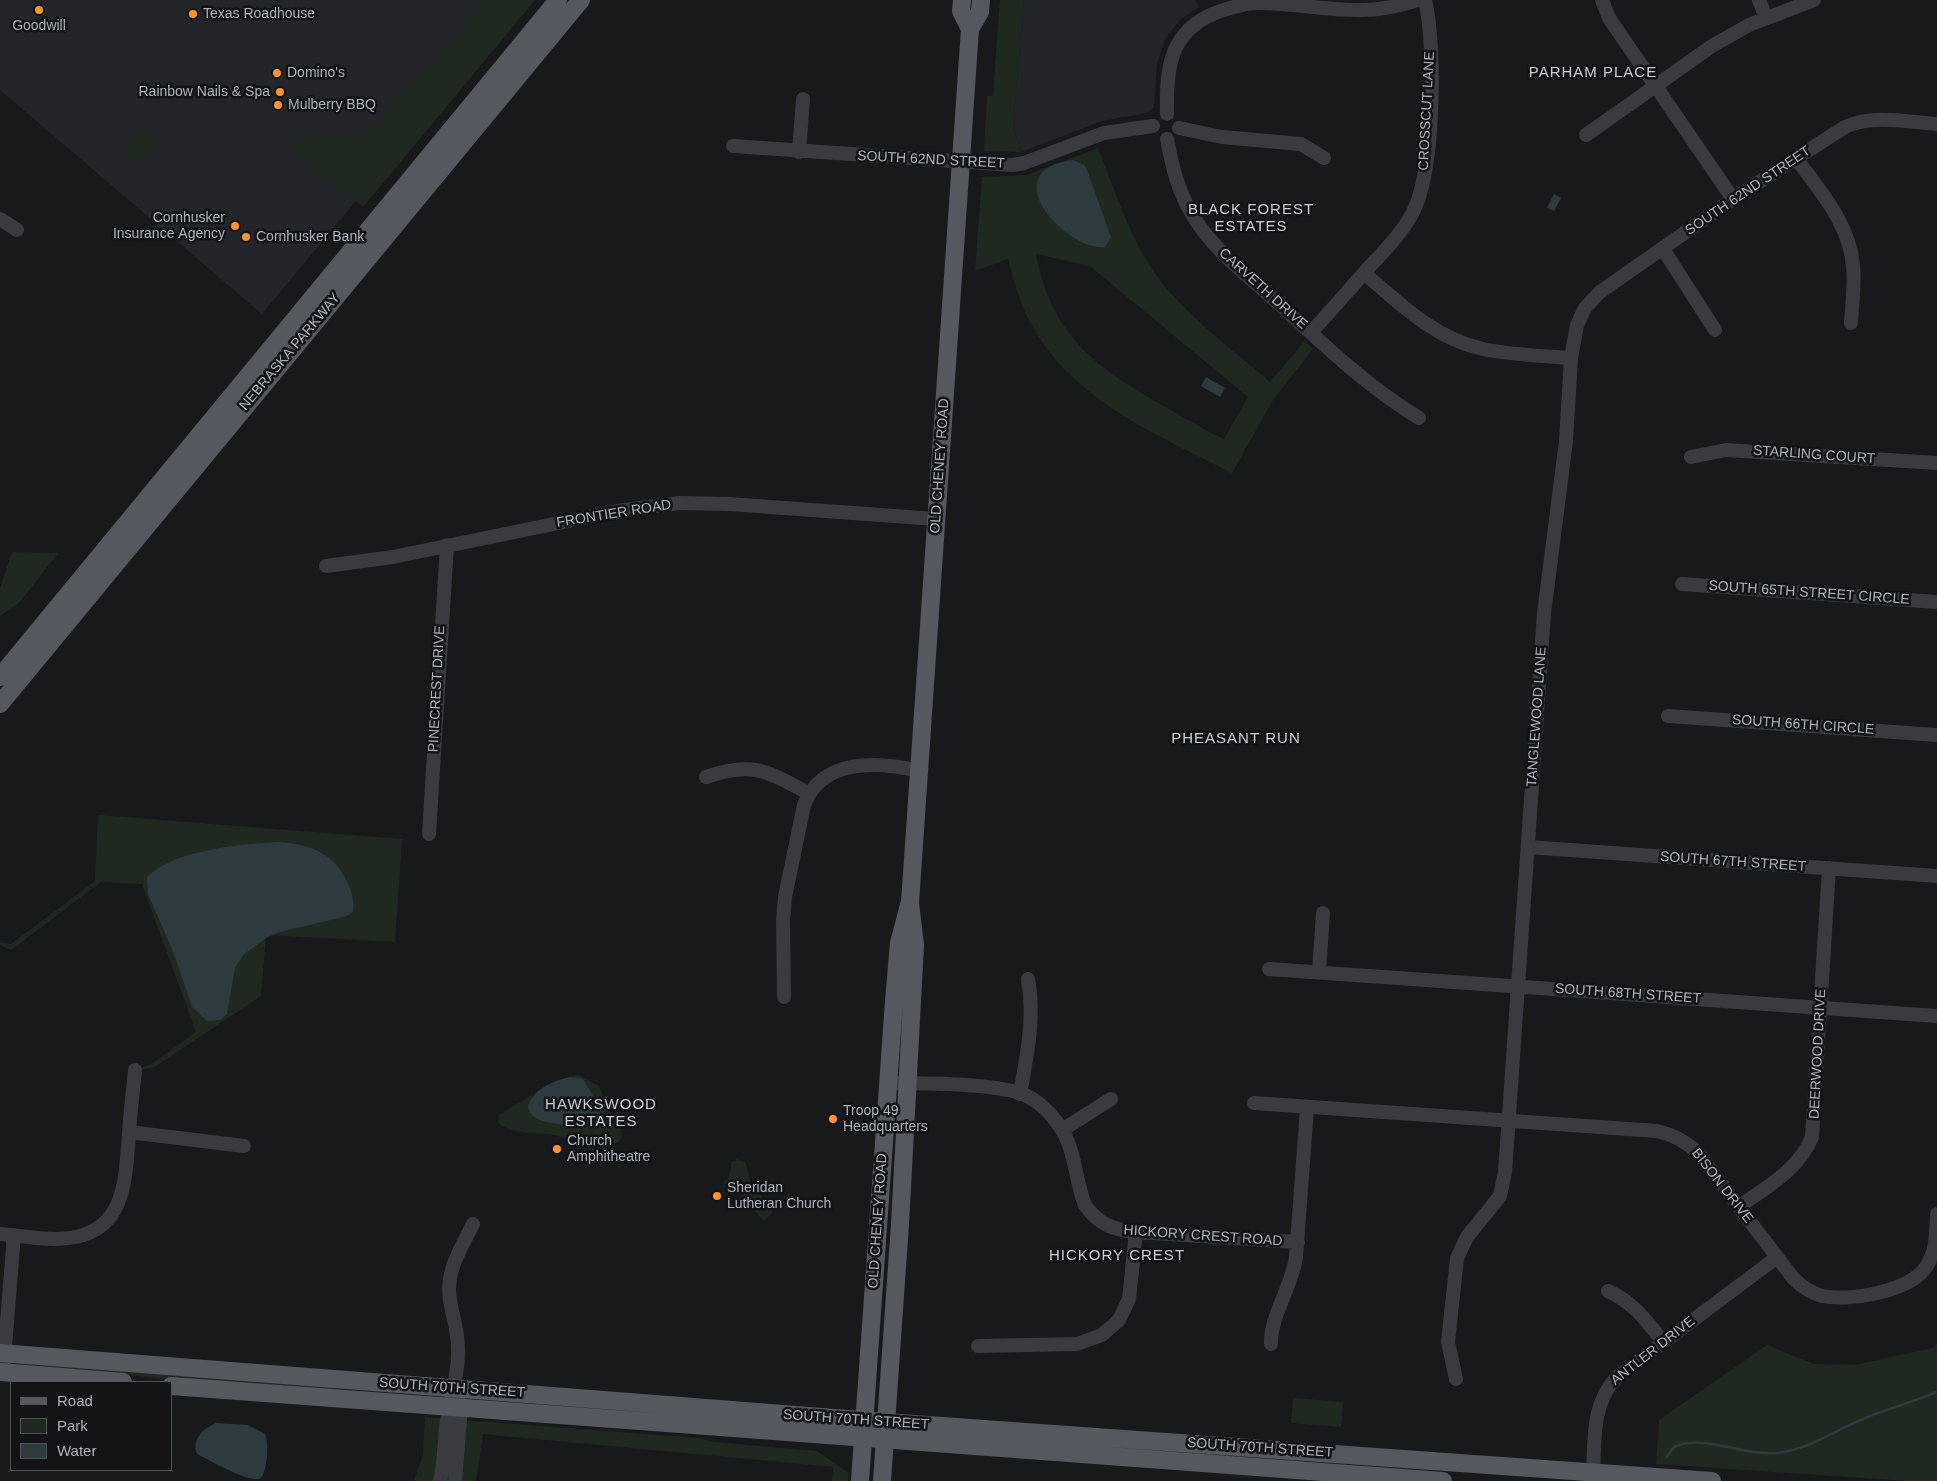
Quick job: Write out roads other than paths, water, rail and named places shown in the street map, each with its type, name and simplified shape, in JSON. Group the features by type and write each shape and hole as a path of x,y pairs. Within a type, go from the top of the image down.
{"main road":[{"name":"NEBRASKA PARKWAY","path":"0,676 558,0"},
{"name":"NEBRASKA PARKWAY","path":"0,704 581,0"},
{"name":"OLD CHENEY ROAD","path":"962,0 961,11 970,29"},
{"name":"OLD CHENEY ROAD","path":"860,1481 899,943 910,903 970,29 980,12 981,0"},
{"name":"OLD CHENEY ROAD","path":"882,1481 915,935 910,903"},
{"name":"SOUTH 70TH STREET","path":"3,1353 886,1422 1309,1452 1593,1477 1712,1481"},
{"path":"2,1372 111,1381"},
{"name":"SOUTH 70TH STREET","path":"172,1386 863,1439 1307,1476 1443,1481"}],"street":[{"path":"1167,114 1170,65 1176,44 1190,28 1204,18 1230,8 1258,3 1360,10 1391,8 1418,0"},
{"name":"CROSSCUT LANE","path":"1311,332 1390,245 1412,214 1424,174 1432,71 1430,20 1425,0"},
{"path":"1602,0 1609,18 1733,199"},
{"path":"1759,0 1766,18"},
{"path":"1586,135 1655,84 1712,46 1766,18 1814,0"},
{"path":"799,152 803,99"},
{"path":"1167,114 1177,120 1178,128 1175,135 1167,139 1156,134 1153,126 1156,119 1167,114"},
{"name":"SOUTH 62ND STREET","path":"1581,315 1600,292 1733,199 1845,127 1864,120 1937,124"},
{"name":"SOUTH 62ND STREET","path":"734,146 1003,165 1024,163 1104,133 1153,126"},
{"path":"1178,128 1222,137 1301,144 1324,158"},
{"name":"CARVETH DRIVE","path":"1167,139 1173,172 1180,190 1192,214 1220,250 1387,398 1419,418"},
{"path":"1796,158 1839,220 1846,236 1853,266 1851,324"},
{"path":"0,219 17,230"},
{"path":"1663,249 1715,330"},
{"path":"1364,273 1413,315 1431,327 1464,343 1503,352 1571,358"},
{"name":"TANGLEWOOD LANE","path":"1456,1379 1448,1342 1457,1258 1467,1237 1500,1196 1506,1172 1544,613 1566,441 1571,358 1574,336 1581,315"},
{"name":"STARLING COURT","path":"1691,457 1726,450 1937,463"},
{"name":"FRONTIER ROAD","path":"326,566 393,557 447,544 617,511 679,503 729,504 936,519"},
{"name":"PINECREST DRIVE","path":"430,834 447,544"},
{"name":"SOUTH 65TH STREET CIRCLE","path":"1682,584 1937,602"},
{"name":"SOUTH 66TH CIRCLE","path":"1668,716 1937,735"},
{"path":"784,997 783,920 785,897 808,792 824,776 845,768 902,767 919,771"},
{"path":"706,777 730,769 752,768 765,771 808,792"},
{"name":"SOUTH 67TH STREET","path":"1528,847 1937,876"},
{"name":"DEERWOOD DRIVE","path":"1739,1207 1793,1167 1810,1143 1814,1126 1829,868"},
{"path":"1319,972 1323,913"},
{"name":"SOUTH 68TH STREET","path":"1268,969 1937,1016"},
{"path":"1020,1094 1031,1021 1031,997 1028,979"},
{"path":"2,1372 4,1235 63,1239 87,1233 103,1224 116,1209 122,1194 135,1070"},
{"name":"HICKORY CREST ROAD","path":"888,1083 1000,1090 1020,1094 1039,1104 1062,1130 1071,1153 1081,1195 1092,1214 1110,1228 1136,1232 1298,1242"},
{"path":"1062,1130 1111,1099"},
{"name":"BISON DRIVE","path":"1254,1103 1657,1131 1671,1134 1690,1145 1698,1153 1776,1258 1801,1286 1821,1295 1843,1298 1893,1290 1914,1280 1927,1265 1935,1244 1937,1214"},
{"path":"1271,1344 1275,1319 1292,1279 1298,1242 1307,1108"},
{"path":"129,1132 244,1146"},
{"path":"455,1481 455,1389 458,1345 449,1283 455,1261 473,1224"},
{"path":"978,1346 1077,1344 1102,1335 1119,1320 1129,1299 1136,1232"},
{"name":"ANTLER DRIVE","path":"1593,1477 1596,1418 1603,1394 1617,1377 1776,1258"},
{"path":"1608,1291 1634,1306 1663,1342"},
{"path":"440,1481 455,1407"},
{"path":"1307,1476 1309,1452"}],"water":[{"path":"1073,160 1084,165 1087,170 1111,237 1105,247 1090,245 1073,237 1057,225 1044,210 1037,194 1038,179 1049,167"},
{"path":"1554,194 1561,198 1554,211 1547,208"},
{"path":"1206,377 1225,388 1220,397 1201,386"},
{"path":"278,842 308,847 333,861 349,886 353,899 353,912 347,916 280,932 268,937 244,954 235,968 227,1014 220,1020 207,1021 192,1007 173,951 148,894 147,877 173,860 190,855 228,847"},
{"path":"570,1077 583,1079 601,1109 598,1118 590,1124 555,1124 538,1119 532,1114 528,1108 533,1096 538,1091 551,1083"},
{"path":"216,1423 248,1425 265,1434 267,1457 265,1470 260,1479 237,1474 197,1454 197,1439 203,1431"}],"waterway":[{"path":"1667,1457 1674,1447 1686,1443 1713,1444 1770,1453 1795,1450 1855,1422 1937,1392"}],"place":[{"name":"Goodwill","path":"39,10"},
{"name":"Texas Roadhouse","path":"193,14"},
{"name":"Domino's","path":"277,73"},
{"name":"Rainbow Nails & Spa","path":"280,92"},
{"name":"Mulberry BBQ","path":"278,105"},
{"name":"Cornhusker Insurance Agency","path":"235,226"},
{"name":"Cornhusker Bank","path":"246,237"},
{"name":"Troop 49 Headquarters","path":"833,1119"},
{"name":"Church Amphitheatre","path":"557,1149"},
{"name":"Sheridan Lutheran Church","path":"717,1196"}],"district":[{"name":"PARHAM PLACE","path":"1593,73"},
{"name":"BLACK FOREST ESTATES","path":"1251,218"},
{"name":"PHEASANT RUN","path":"1236,739"},
{"name":"HAWKSWOOD ESTATES","path":"601,1114"},
{"name":"HICKORY CREST","path":"1117,1256"}]}
